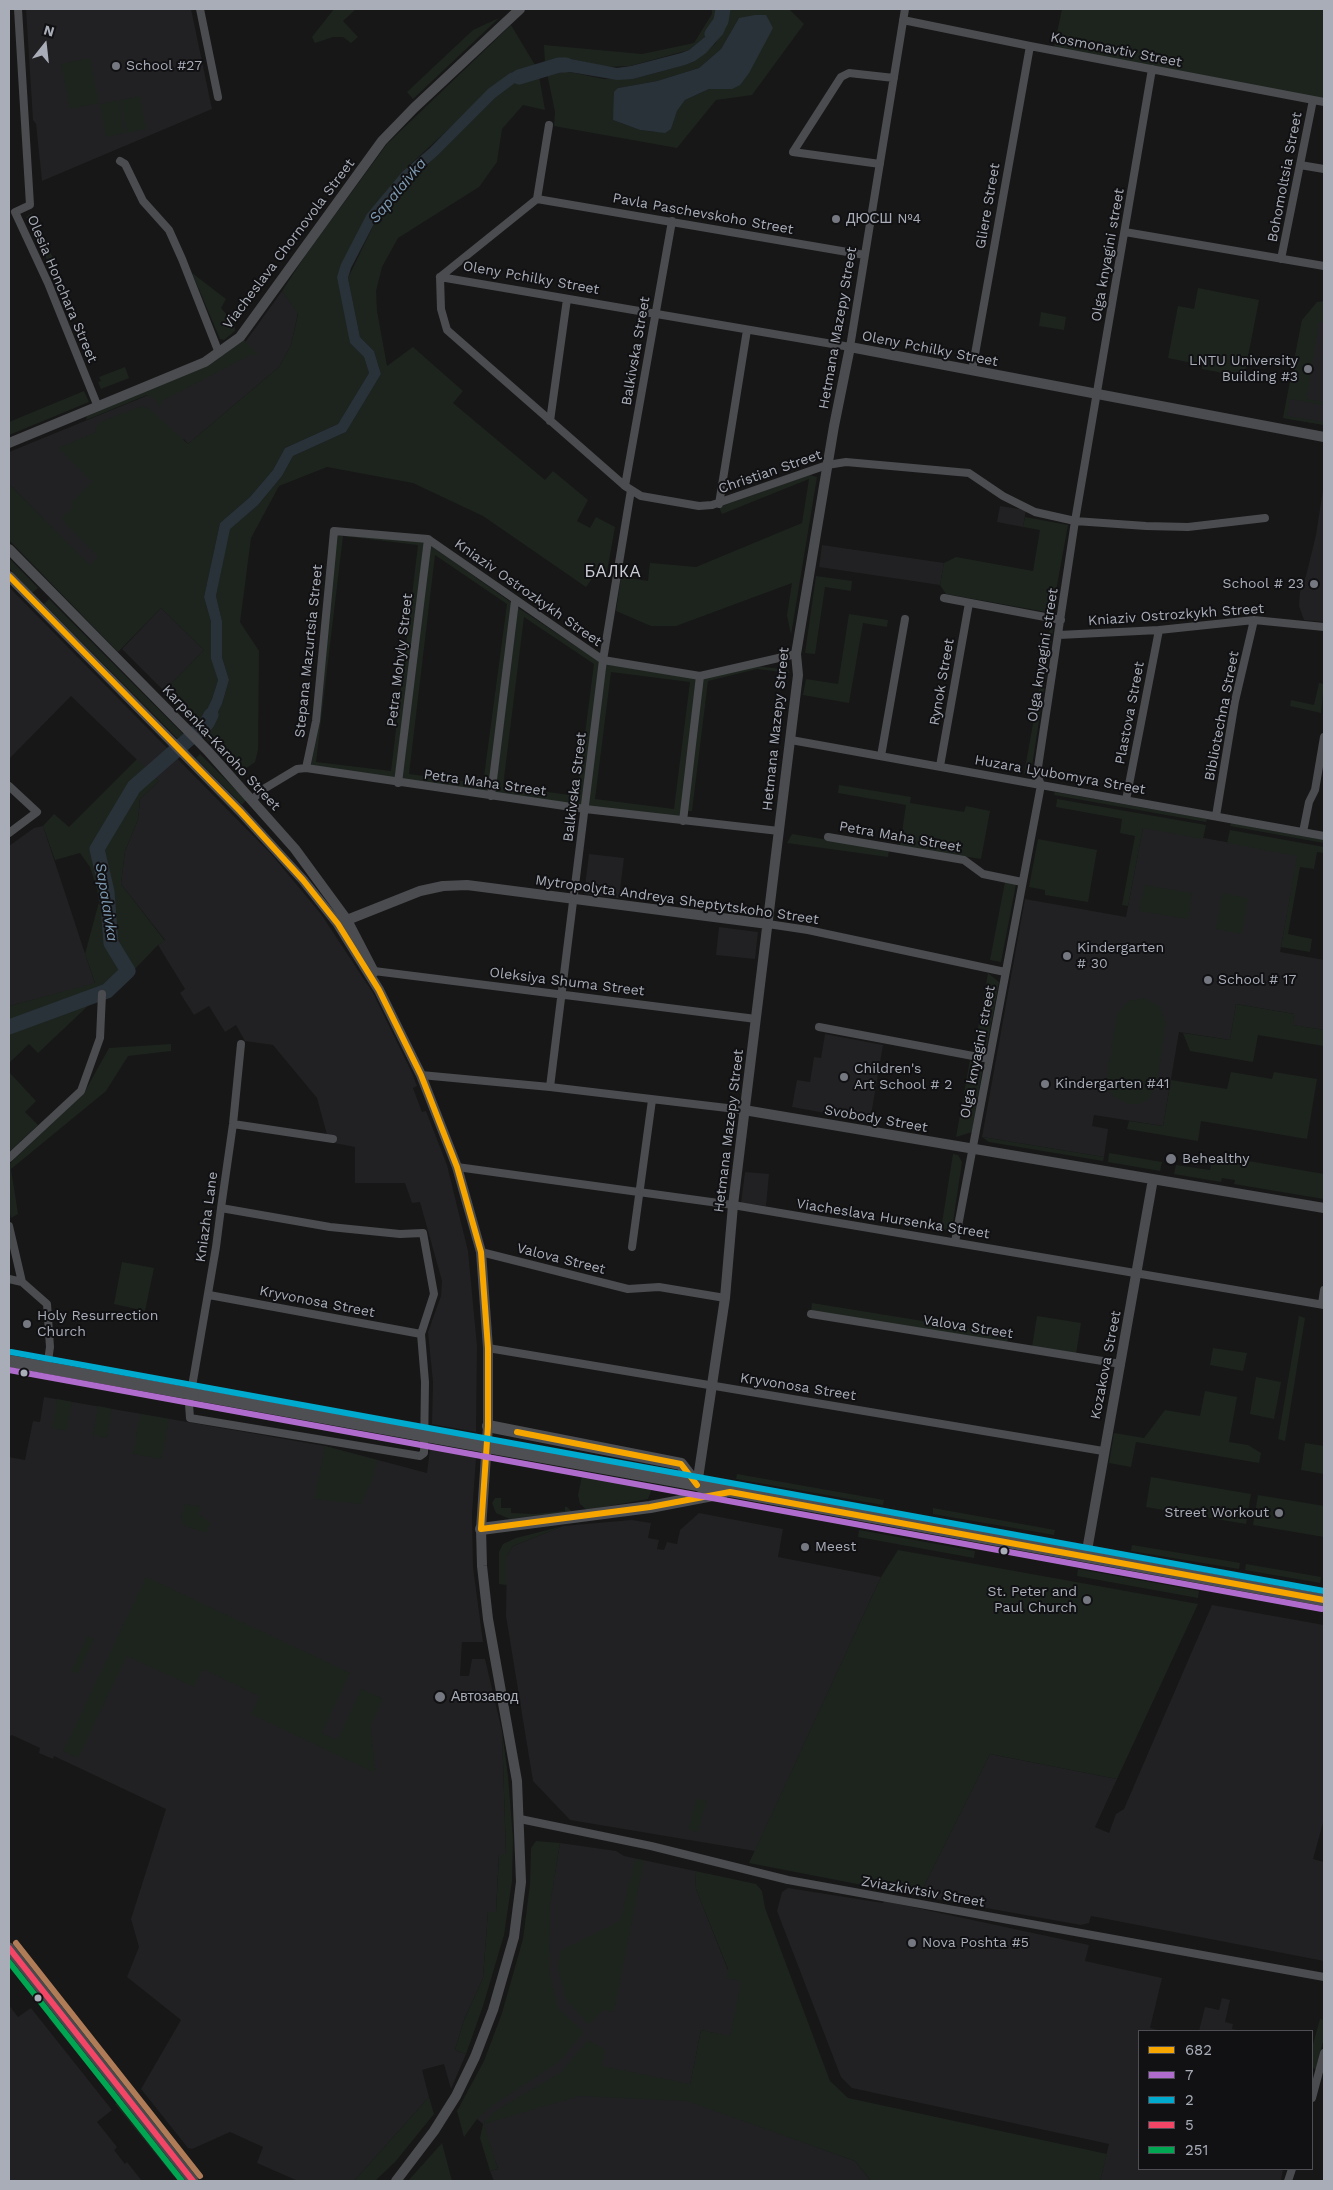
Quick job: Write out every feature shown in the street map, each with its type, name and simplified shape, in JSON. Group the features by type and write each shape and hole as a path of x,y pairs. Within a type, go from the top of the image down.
{"main road":[{"path":"9,1361 1324,1600"},
{"path":"488,1426 681,1464 697,1485"},
{"path":"481,1529 650,1507 730,1492"},
{"path":"9,1948 193,2181"}],"street":[{"name":"Olesia Honchara Street","path":"18,9 30,205 15,212 48,284 98,407"},
{"path":"200,9 218,97"},
{"name":"Viacheslava Chornovola Street","path":"9,443 206,362 240,337 382,141 414,108 520,9"},
{"name":"Hetmana Mazepy Street","path":"697,1485 726,1298 733,1205 744,1110 791,740 798,675 796,654 827,464 850,347 905,9"},
{"name":"Kosmonavtiv Street","path":"903,20 1324,102"},
{"name":"Gliere Street","path":"972,371 1030,46"},
{"name":"Olga knyagini street","path":"955,1242 1040,784 1037,774 1075,521 1152,69"},
{"path":"880,164 793,152 841,77 849,73 894,78"},
{"name":"Bohomoltsia Street","path":"1281,259 1313,100"},
{"path":"440,276 537,199 549,125"},
{"path":"120,161 125,164 144,201 169,230 219,353"},
{"path":"1300,165 1324,169"},
{"name":"Pavla Paschevskoho Street","path":"537,199 865,255"},
{"name":"Balkivska Street","path":"550,1087 603,660 628,488 672,221"},
{"name":"Bohomoltsia Street","path":"1125,232 1324,266"},
{"name":"Oleny Pchilky Street","path":"440,276 850,347 1096,396 1324,437"},
{"name":"Christian Street","path":"440,276 441,309 447,330 628,488 652,499 698,506 719,504 827,464 846,462 969,473 1003,496 1035,512 1075,521 1188,527 1265,518"},
{"path":"550,421 566,299"},
{"path":"719,504 746,330"},
{"name":"Stepana Mazurtsia Street","path":"306,768 316,721 334,531 428,539"},
{"name":"Kniaziv Ostrozkykh Street","path":"428,539 515,601 603,660 700,676 796,654"},
{"name":"Petra Mohyly Street","path":"398,783 428,539"},
{"name":"Karpenka-Karoho Street","path":"9,549 207,750 300,856 347,920 374,971 379,990"},
{"name":"Karpenka-Karoho Street","path":"9,576 240,810 303,880 338,924 379,990 421,1074 457,1167 481,1252 488,1348 488,1426 481,1529 488,1619 517,1781 521,1882 514,1937 493,2010 475,2057 456,2096 434,2130 396,2181"},
{"path":"29,597 39,599 46,594 48,589"},
{"path":"944,598 1061,620"},
{"path":"491,796 515,601"},
{"name":"Rynok Street","path":"940,766 969,603"},
{"path":"881,756 905,618"},
{"name":"Kniaziv Ostrozkykh Street","path":"1059,635 1159,630 1254,620 1324,627"},
{"name":"Bibliotechna Street","path":"1216,816 1235,701 1254,620"},
{"name":"Plastova Street","path":"1126,800 1159,630"},
{"path":"683,821 700,676"},
{"path":"1303,832 1309,802 1315,790 1324,737"},
{"name":"Huzara Lyubomyra Street","path":"791,740 1324,836"},
{"path":"240,810 262,790 297,768 306,768"},
{"name":"Petra Maha Street","path":"306,768 585,809 779,831"},
{"path":"9,786 37,812 9,833"},
{"name":"Petra Maha Street","path":"828,837 964,860 983,874 1022,882"},
{"name":"Mytropolyta Andreya Sheptytskoho Street","path":"347,920 420,891 443,886 466,885 808,930 1005,972"},
{"name":"Oleksiya Shuma Street","path":"374,971 756,1019"},
{"path":"9,1158 81,1091 100,1038 102,994"},
{"path":"819,1027 989,1059"},
{"name":"Kniazha Lane","path":"241,1044 233,1124 209,1295 189,1404 190,1418 408,1451 420,1456 424,1452 425,1382 421,1334"},
{"name":"Svobody Street","path":"421,1074 744,1110 1324,1208"},
{"path":"632,1247 652,1100"},
{"path":"233,1124 333,1139"},
{"name":"Viacheslava Hursenka Street","path":"457,1167 733,1205 1323,1305"},
{"name":"Kozakova Street","path":"1086,1556 1153,1179"},
{"path":"221,1208 330,1227 400,1234 423,1233 434,1294 421,1334"},
{"path":"9,1226 22,1282"},
{"name":"Valova Street","path":"481,1252 628,1289 659,1287 726,1298"},
{"path":"9,1280 22,1282 47,1304 50,1347 47,1368"},
{"path":"1323,1305 1324,1290"},
{"name":"Kryvonosa Street","path":"209,1295 421,1334"},
{"name":"Valova Street","path":"811,1314 1121,1364"},
{"name":"Kryvonosa Street","path":"488,1348 1103,1452"},
{"name":"Zviazkivtsiv Street","path":"520,1819 651,1846 788,1880 1324,1977"},
{"path":"1313,2094 1324,2054"}],"shaded area":[{"name":"School #27","path":"26,9 191,9 212,109 42,181 36,124 33,120"},
{"path":"334,9 356,9 343,21 358,37 351,43 343,37 333,37 315,43 312,37"},
{"path":"712,9 789,9 804,24 752,95 716,100 677,148 554,126 555,112 547,73 570,72 604,79 633,79 684,65 695,61 715,44 729,21 718,16 706,36 689,50 630,66 606,67 571,59 545,63 544,45 642,54 694,43 712,14","holes":["739,18 732,89 709,89 685,100 677,111 671,129 656,132 640,130 613,120 618,88 657,81 699,68 721,49"]},
{"path":"1062,9 1324,9 1324,101 1054,47"},
{"path":"499,18 413,99 407,92 473,30"},
{"path":"511,25 535,65 510,73 403,171 341,264 350,343 364,357 369,373 338,424 285,448 273,470 250,497 220,523 204,597 211,622 211,659 218,680 202,720 195,726 162,693 204,650 161,608 118,652 9,540 9,484 90,565 98,557 62,520 62,517 73,507 70,503 92,482 58,448 96,432 95,428 100,422 142,406 150,409 188,444 279,367 291,345 298,314 282,291 307,253 387,144"},
{"path":"90,58 99,103 70,109 61,64"},
{"path":"539,76 545,110 523,105 502,129 497,162 479,187 398,238 382,267 376,291 377,311 387,366 413,347 463,391 453,403 545,480 553,471 588,500 577,521 590,528 596,517 615,527 606,577 596,573 586,587 483,516 413,483 327,467 279,486 251,538 240,622 259,651 258,750 255,762 241,772 202,734 211,726 222,704 229,680 222,657 222,621 216,596 229,529 258,505 282,476 293,456 346,432 381,374 374,351 360,337 348,278 376,220 411,178 437,156 495,98 515,83"},
{"path":"140,96 146,129 127,133 121,100"},
{"path":"119,100 125,133 106,137 100,104"},
{"path":"32,213 55,262 49,265 35,230 26,217"},
{"path":"192,273 226,299 221,308 234,323 235,331 224,340 220,339"},
{"path":"1198,288 1259,300 1244,377 1202,369 1202,365 1168,358 1178,306 1194,309"},
{"path":"282,291 298,313 291,345 279,367 188,444 184,439 110,586 9,484 9,452 212,369 246,341"},
{"name":"LNTU University Building #3","path":"1324,301 1324,425 1283,418 1302,320"},
{"path":"1324,301 1324,322 1319,322 1307,399 1324,402 1324,405 1290,399 1287,416 1324,422 1324,425 1283,418 1302,320 1317,302"},
{"path":"1041,312 1066,317 1064,330 1039,326"},
{"path":"244,340 259,355 250,355 162,401 160,408 155,399 147,395 86,420 87,416 216,360"},
{"path":"125,367 129,378 101,389 98,382 101,381 99,377"},
{"path":"84,391 89,402 9,435 9,422"},
{"path":"809,475 817,477 791,635 787,615 792,583 676,626 651,626 616,611 621,577 648,581 650,563 696,567 802,523 809,479 722,514 719,507"},
{"name":"School # 23","path":"1324,483 1324,622 1304,620 1299,606 1300,592 1316,535"},
{"path":"1000,506 1026,510 1023,527 997,522"},
{"path":"1025,517 1068,525 1052,613 946,594 940,585 944,563 956,557 1033,571 1040,530 1023,527"},
{"path":"337,535 424,542 395,780 310,766","holes":["343,536 418,545 391,771 316,762"]},
{"path":"430,545 512,603 489,793 401,781","holes":["435,555 507,604 483,784 409,774"]},
{"path":"822,545 944,563 940,585 819,567"},
{"path":"9,558 38,588 32,593 9,568"},
{"path":"816,576 852,581 851,591 825,587 815,654 805,653"},
{"path":"9,587 272,855 321,914 373,993 412,1073 417,1086 413,1088 422,1112 426,1111 447,1165 468,1251 477,1346 476,1432 432,1424 433,1382 428,1332 441,1296 442,1281 420,1202 412,1203 405,1183 355,1183 355,1147 329,1142 317,1098 273,1045 245,1041 236,1025 225,1032 209,1006 194,1015 180,993 185,989 158,945 165,940 121,884 125,851 138,820 140,799 159,781 71,696 9,759"},
{"path":"49,599 183,734 178,739 44,604"},
{"path":"517,607 600,662 582,806 495,794","holes":["524,617 594,664 577,796 503,786"]},
{"path":"161,608 204,650 164,691 122,649"},
{"path":"849,614 888,620 887,627 863,623 849,703 803,695 806,679 838,684"},
{"path":"1051,623 1053,631 1032,766 1024,774"},
{"path":"606,664 697,679 681,817 588,806","holes":["611,672 690,682 674,809 595,799"]},
{"path":"757,666 788,670 790,673 757,669 708,681 692,811 687,811 702,679"},
{"path":"1319,683 1324,684 1321,713 1290,706 1291,700 1314,705"},
{"path":"200,754 246,800 242,805 196,758"},
{"path":"137,759 159,781 140,799 138,820 125,851 121,884 165,941 158,945 106,999 91,1003 38,1053 29,1044 9,1063 9,1006 95,983 85,954 99,902 90,867 80,853 55,860 43,826 54,814 69,827"},
{"path":"839,785 911,797 910,803 964,812 966,806 990,811 981,859 900,846 906,805 838,793"},
{"path":"1055,792 1207,819 1206,822 1054,795"},
{"path":"1057,799 1206,825 1203,839 1143,828 1128,906 1122,905 1135,836 1120,833 1122,819 1056,807"},
{"path":"1231,823 1324,840 1324,843 1230,826"},
{"path":"43,826 95,984 9,1006 9,846 34,828"},
{"path":"1143,827 1298,855 1280,952 1324,960 1324,1030 1292,1025 1294,1014 1236,1004 1230,1040 1179,1032 1163,1126 1094,1115 1092,1126 1108,1129 1104,1157 982,1137 1025,899 1126,917"},
{"path":"1230,830 1324,847 1324,853 1317,852 1314,869 1300,867 1288,934 1312,939 1310,952 1281,947 1297,856 1227,843"},
{"path":"792,834 889,850 888,857 787,843"},
{"path":"1038,839 1097,850 1088,902 1045,895 1045,890 1029,887"},
{"path":"589,854 624,858 619,898 584,894"},
{"path":"1005,882 1016,884 1001,962 990,960"},
{"path":"1144,885 1192,893 1188,919 1139,911"},
{"path":"1222,893 1248,898 1242,934 1216,929"},
{"path":"719,927 758,932 755,959 716,955"},
{"path":"988,973 999,982 987,1046 974,1051"},
{"path":"1145,998 1160,1007 1166,1022 1157,1084 1149,1099 1139,1104 1128,1104 1113,1096 1107,1086 1107,1075 1117,1014 1128,1001"},
{"path":"1236,1004 1294,1014 1293,1025 1324,1030 1324,1046 1258,1035 1253,1062 1190,1051 1183,1033 1230,1040"},
{"name":"Children's Art School # 2","path":"825,1034 883,1045 870,1121 792,1107 797,1080 810,1082 814,1057 821,1058"},
{"path":"171,1044 171,1051 128,1056 106,1091 11,1169 18,1214 11,1218 9,1210 9,1164 84,1093 109,1048"},
{"path":"970,1060 982,1072 972,1132 956,1137"},
{"path":"9,1072 36,1101 25,1112 38,1125 9,1152"},
{"path":"1231,1072 1272,1079 1274,1072 1317,1079 1307,1139 1201,1121 1198,1141 1127,1129 1129,1121 1163,1126 1171,1080 1227,1089"},
{"path":"982,1137 1104,1157 1103,1161 989,1142"},
{"path":"1109,1153 1162,1162 1160,1171 1108,1162"},
{"path":"953,1154 958,1155 962,1162 953,1222 946,1230 941,1229"},
{"path":"1213,1155 1324,1174 1324,1199 1234,1184 1235,1180 1222,1178 1221,1182 1174,1174 1176,1165 1210,1170"},
{"path":"745,1172 769,1174 766,1206 741,1203"},
{"path":"122,1262 154,1268 145,1311 114,1304"},
{"path":"812,1303 1009,1335 1007,1343 811,1311"},
{"path":"1037,1316 1081,1323 1076,1354 1032,1347"},
{"path":"1299,1316 1305,1318 1285,1441 1278,1439"},
{"path":"1213,1348 1247,1353 1243,1371 1210,1365"},
{"path":"1256,1377 1281,1382 1274,1419 1250,1414"},
{"path":"1205,1391 1237,1397 1229,1442 1248,1445 1261,1453 1259,1463 1136,1442 1131,1467 1109,1463 1114,1433 1144,1438 1165,1410 1200,1416"},
{"path":"44,1397 325,1446 427,1473 430,1449 476,1458 472,1514 473,1567 483,1642 462,1642 460,1676 469,1676 472,1659 485,1659 502,1731 506,1855 499,1855 496,1912 488,1912 483,1978 464,2020 455,2050 466,2054 451,2089 444,2064 422,2070 429,2097 354,2181 298,2181 257,2163 263,2147 230,2132 192,2149 188,2148 141,2089 181,2020 127,1977 139,1947 131,1919 166,1809 54,1756 53,1759 39,1753 40,1748 12,1735 9,1737 9,1457 25,1460 33,1421 40,1422"},
{"path":"57,1399 72,1402 67,1431 52,1428"},
{"path":"98,1406 112,1409 107,1438 93,1435"},
{"path":"140,1414 169,1419 162,1459 133,1454"},
{"path":"1305,1443 1324,1446 1324,1474 1301,1470"},
{"path":"325,1446 377,1460 372,1481 361,1504 314,1499"},
{"path":"737,1474 884,1500 883,1505 736,1479"},
{"path":"582,1476 652,1489 648,1499 587,1510 580,1504 578,1495"},
{"path":"1151,1477 1251,1494 1246,1524 1146,1507"},
{"path":"1258,1495 1324,1506 1324,1537 1253,1525"},
{"path":"495,1498 501,1498 501,1508 511,1508 511,1513 535,1514 565,1511 565,1507 572,1512 510,1519 496,1513 492,1503"},
{"path":"185,1504 201,1507 198,1514 211,1523 206,1533 183,1525 181,1517"},
{"path":"933,1508 1055,1530 1054,1535 933,1514"},
{"path":"699,1513 783,1529 778,1557 881,1577 755,1851 570,1820 533,1781 506,1616 507,1556 513,1546 563,1526 632,1520 651,1523 648,1538 659,1540 657,1549 664,1550 667,1542 677,1544 680,1530"},
{"path":"563,1526 513,1546 507,1556 507,1585 499,1584 499,1552 503,1544 516,1538"},
{"path":"859,1530 975,1551 974,1558 858,1537"},
{"path":"1132,1545 1240,1563 1239,1569 1131,1551"},
{"path":"898,1550 1198,1604 1117,1779 990,1754 919,1896 749,1863 881,1577"},
{"path":"1246,1564 1321,1577 1320,1583 1245,1570"},
{"path":"1078,1569 1199,1591 1198,1598 1077,1576"},
{"path":"146,1577 350,1673 322,1733 337,1740 361,1689 383,1699 371,1725 375,1773 251,1714 259,1696 203,1669 194,1687 127,1656 78,1758 63,1751"},
{"path":"1212,1605 1324,1625 1324,1819 1313,1859 1324,1862 1324,1961 1091,1916 1089,1923 1081,1925 919,1896 990,1754 1117,1779 1095,1827 1109,1833 1116,1814 1124,1809"},
{"path":"87,1636 94,1639 78,1674 71,1671"},
{"path":"502,1731 513,1839 512,1881 504,1935 483,2006 466,2054 455,2050 464,2020 483,1978 488,1912 496,1912 499,1855 506,1854"},
{"path":"696,1799 707,1801 698,1832 688,1829"},
{"path":"536,1841 560,1843 550,1906 549,1970 558,2008 584,2032 559,2062 493,2105 477,2119 464,2137 457,2111 484,2061 502,2013 523,1939 530,1884 531,1848"},
{"path":"560,1843 616,1851 624,1856 695,1871 696,1889 728,1970 742,1981 730,2037 701,2030 687,2100 855,2161 871,2181 494,2181 490,2171 498,2169 483,2124 477,2119 518,2043 541,1956"},
{"path":"635,1859 644,1861 614,2012 603,2010 589,2025 566,2000 558,1969 560,1951 620,1921"},
{"path":"695,1871 756,1884 762,1891 765,1908 830,2081 848,2098 1107,2154 1100,2181 871,2181 855,2161 687,2101 579,2096 484,2124 498,2169 490,2171 480,2138 483,2124 494,2112 561,2072 588,2040 605,2050 602,2066 690,2084 701,2030 730,2036 741,1981 726,1978 728,1969 696,1889"},
{"path":"788,1888 883,1903 884,1901 1089,1945 1085,1961 1162,1978 1150,2028 1158,2030 1138,2030 1138,2170 1283,2170 1281,2181 1100,2181 1109,2144 852,2088 841,2077 777,1911 782,1892"},
{"path":"1222,1998 1230,2000 1225,2022 1233,2024 1232,2029 1238,2030 1199,2030 1205,2007 1219,2010"},
{"path":"9,2005 18,2017 31,2008 112,2110 97,2122 117,2147 114,2150 125,2164 127,2162 142,2181 9,2181"},
{"path":"51,2016 103,2079 100,2081 48,2018"},
{"path":"1320,2019 1324,2020 1324,2038 1316,2069 1313,2068 1313,2044"},
{"path":"429,2097 434,2114 395,2162 375,2181 354,2181"},
{"path":"121,2103 175,2169 174,2177 115,2104"},
{"path":"442,2143 452,2181 408,2181"}],"water":[{"path":"766,15 773,28 749,73 740,85 732,89 709,89 685,100 677,111 671,129 665,133 640,130 613,120 614,92 618,88 657,81 699,68 721,49 739,18"},
{"path":"718,16 729,20 723,34 706,53 685,65 633,79 617,80 570,72 547,73 545,63 557,59 571,59 617,68 681,53 689,50 706,36"},
{"path":"535,65 539,76 515,83 495,98 437,156 411,178 376,220 351,268 348,278 360,337 374,351 381,374 346,432 293,456 282,476 258,505 230,529 216,596 222,621 222,657 229,680 222,704 211,726 202,734 195,726 202,720 218,680 211,659 211,622 204,597 220,523 250,497 273,470 285,448 338,424 369,373 364,357 350,343 337,277 341,264 367,214 403,171 430,148 488,89 510,73"}],"waterway":[{"name":"Sapalaivka","path":"712,34 721,21 723,9"},
{"name":"Sapalaivka","path":"519,77 559,65 566,65"},
{"name":"Sapalaivka","path":"9,1027 107,991 128,971 111,943 107,892 97,849 134,787 207,723 211,715"}],"transit line":[{"name":"682","path":"9,576 240,811 303,880 338,924 379,990 421,1075 457,1167 481,1252 488,1348 488,1426 481,1529"},
{"name":"2","path":"11,1352 1324,1591"},
{"name":"7","path":"9,1370 1322,1609"},
{"name":"682","path":"517,1432 681,1464 697,1485"},
{"name":"682","path":"481,1529 650,1507 730,1492 1324,1600"},
{"path":"16,1943 200,2176"},
{"name":"5","path":"9,1948 193,2181"},
{"name":"251","path":"9,1962 182,2181"}],"place":[{"name":"School #27","path":"116,66"},
{"name":"ДЮСШ №4","path":"836,219"},
{"name":"LNTU University Building #3","path":"1308,369"},
{"name":"School # 23","path":"1314,584"},
{"name":"Kindergarten # 30","path":"1067,956"},
{"name":"School # 17","path":"1208,980"},
{"name":"Children's Art School # 2","path":"844,1077"},
{"name":"Kindergarten #41","path":"1045,1084"},
{"name":"Behealthy","path":"1171,1159"},
{"name":"Holy Resurrection Church","path":"27,1324"},
{"name":"Street Workout","path":"1279,1513"},
{"name":"Meest","path":"805,1547"},
{"name":"St. Peter and Paul Church","path":"1087,1600"},
{"name":"Автозавод","path":"440,1697"},
{"name":"Nova Poshta #5","path":"912,1943"}],"district":[{"name":"БАЛКА","path":"613,572"}]}
